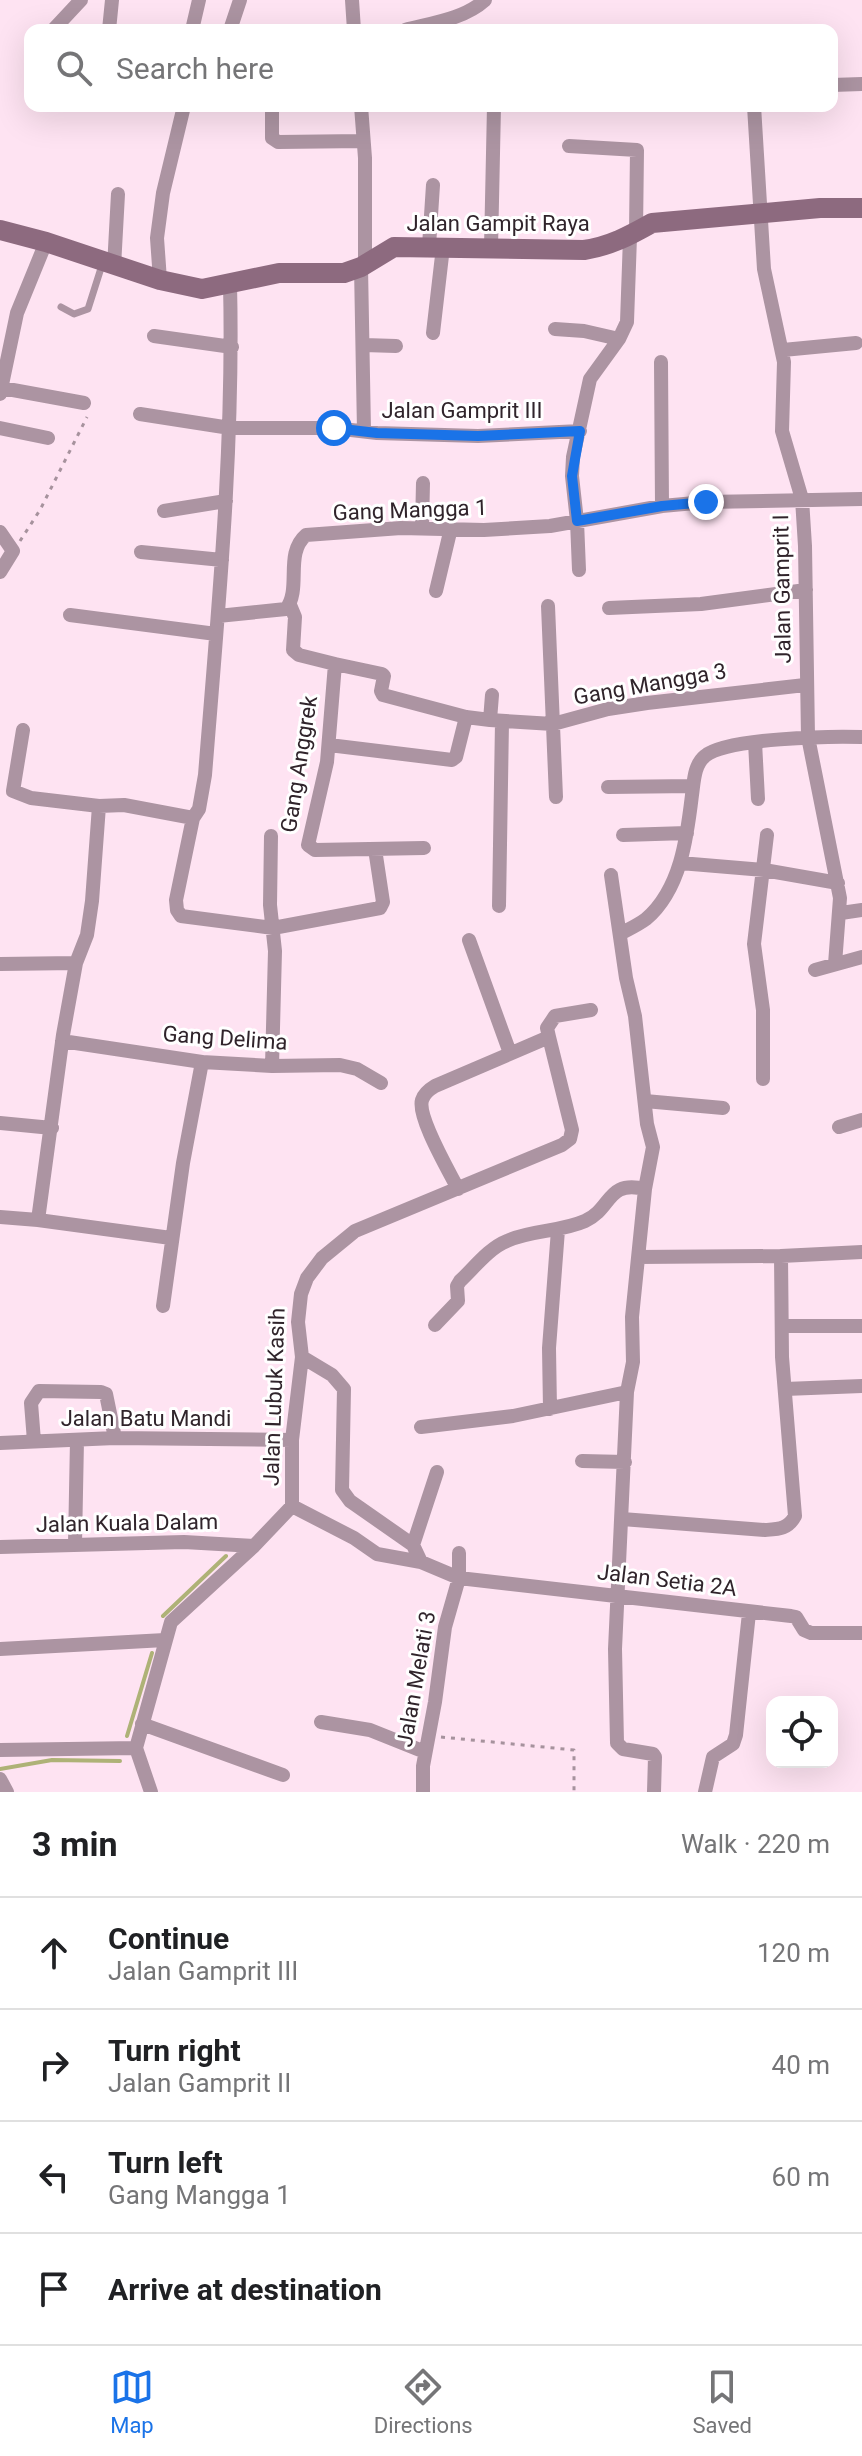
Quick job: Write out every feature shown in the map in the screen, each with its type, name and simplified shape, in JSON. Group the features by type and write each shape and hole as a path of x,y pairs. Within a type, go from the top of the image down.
{"street":[{"path":"59,24 81,0"},
{"path":"110,24 112,0"},
{"path":"193,24 199,0"},
{"path":"232,24 240,0"},
{"path":"352,0 354,24"},
{"path":"426,24 476,9 485,0"},
{"path":"838,85 862,84"},
{"path":"160,280 157,238 161,208 183,112"},
{"path":"272,112 272,138 278,142 363,141"},
{"name":"Jalan Gamprit III","path":"361,112 364,431 478,436 580,431"},
{"path":"491,248 494,112"},
{"name":"Jalan Gamprit I","path":"754,112 764,269 783,350 785,372 782,431 802,499 808,737 838,883 841,913 835,964"},
{"path":"569,146 637,150 628,316 619,339 590,379 585,392 572,476 579,570"},
{"path":"433,185 436,246 433,333"},
{"path":"108,265 118,194"},
{"name":"Jalan Gampit Raya","path":"4,232 46,242 160,280 202,289 279,273 344,273 363,266 394,247 584,250 608,246 652,223 820,208 862,208"},
{"path":"46,242 17,313 1,391 84,403"},
{"path":"230,284 230,428 205,775 199,809 193,818 176,900 177,910 181,916 273,928 380,908 383,902 375,849"},
{"path":"555,329 584,331 619,339"},
{"path":"154,336 232,347"},
{"path":"783,350 856,343"},
{"path":"364,345 396,346"},
{"path":"661,362 662,506"},
{"path":"140,414 230,428 364,431"},
{"path":"0,428 48,438"},
{"path":"422,528 423,483"},
{"name":"Gang Mangga 1","path":"290,605 295,552 298,541 306,535 422,528 484,530 550,526 662,506 862,499"},
{"path":"164,511 226,501"},
{"path":"436,591 451,528"},
{"path":"0,532 13,551 0,572"},
{"path":"141,552 222,560"},
{"path":"609,608 701,604 806,590"},
{"path":"218,616 282,611 290,605 295,617 293,650 299,655 335,664"},
{"path":"548,606 556,797"},
{"path":"70,615 216,634"},
{"name":"Gang Mangga 3","path":"335,664 382,674 383,695 466,717 553,724 608,709 805,685"},
{"name":"Gang Anggrek","path":"335,664 329,745 308,845 315,850 424,848"},
{"path":"492,695 496,721 499,906"},
{"path":"329,745 452,760 456,757 466,717"},
{"path":"23,730 13,791 31,798 99,806 124,805 193,818"},
{"path":"620,934 644,921 654,911 673,881 687,833 697,767 709,753 755,742 808,737 862,737"},
{"path":"755,742 758,799"},
{"path":"608,787 693,786"},
{"path":"38,1220 62,1041 76,963 87,935 99,806"},
{"path":"623,835 687,833"},
{"path":"763,1079 764,1025 754,944 767,835"},
{"path":"271,836 270,905 275,951 272,1066"},
{"path":"680,863 764,870 838,883"},
{"path":"611,875 635,1016 653,1155 645,1189 632,1317 633,1362 627,1392 618,1595 617,1743 623,1749 653,1754 654,1792"},
{"path":"841,913 862,910"},
{"path":"469,940 510,1053"},
{"path":"815,970 862,957"},
{"path":"0,964 76,963"},
{"path":"458,1189 423,1115 421,1101 435,1086 549,1037 547,1028 555,1016 591,1010"},
{"name":"Jalan Lubuk Kasih","path":"292,1506 292,1440 302,1357 298,1322 301,1294 307,1278 322,1258 355,1231 570,1139 572,1130 549,1037"},
{"name":"Gang Delima","path":"62,1041 202,1062 272,1066 340,1065 357,1069 381,1083"},
{"path":"163,1306 171,1238 202,1062"},
{"path":"645,1101 723,1108"},
{"path":"839,1127 862,1120"},
{"path":"0,1123 52,1128"},
{"path":"435,1325 458,1301 457,1286 460,1281 505,1241 558,1230 587,1220 618,1189 630,1185 645,1189"},
{"path":"0,1217 171,1238"},
{"path":"550,1409 549,1348 558,1230"},
{"path":"638,1257 862,1252"},
{"path":"622,1519 783,1529 795,1516 785,1389 781,1256"},
{"path":"782,1326 862,1326"},
{"path":"302,1357 332,1375 344,1389 342,1490 350,1501 413,1545 421,1562"},
{"path":"785,1389 862,1386"},
{"path":"34,1441 31,1403 39,1391 106,1394 115,1438"},
{"path":"421,1427 550,1409 627,1392"},
{"name":"Jalan Batu Mandi","path":"0,1443 115,1438 292,1440"},
{"path":"75,1544 77,1440"},
{"path":"582,1461 625,1462"},
{"path":"413,1545 437,1472"},
{"path":"151,1792 136,1748 171,1622 254,1546 292,1506"},
{"name":"Jalan Setia 2A","path":"292,1506 354,1538 377,1554 421,1562 459,1578 796,1617 804,1630 811,1633 862,1633"},
{"name":"Jalan Kuala Dalam","path":"0,1547 184,1542 254,1546"},
{"name":"Jalan Melati 3","path":"423,1791 425,1752 445,1627 459,1578 459,1553"},
{"path":"705,1792 713,1757 733,1744 736,1735 749,1613"},
{"path":"0,1649 165,1640"},
{"path":"321,1722 370,1730 425,1752"},
{"path":"142,1724 283,1775"},
{"path":"0,1750 136,1748"},
{"path":"0,1779 7,1792"},
{"path":"423,1791 439,1792"}],"lane":[{"path":"61,307 74,314 88,309 108,265"}],"path":[{"path":"13,551 40,510 89,414 84,403"},
{"path":"429,1736 574,1750 574,1792"}],"waterway":[{"path":"163,1616 226,1556"},
{"path":"127,1736 152,1653"},
{"path":"0,1769 52,1760 120,1761"}],"route":[{"path":"334,428 377,433 478,436 580,431 572,476 577,521 662,506 706,502"}]}
